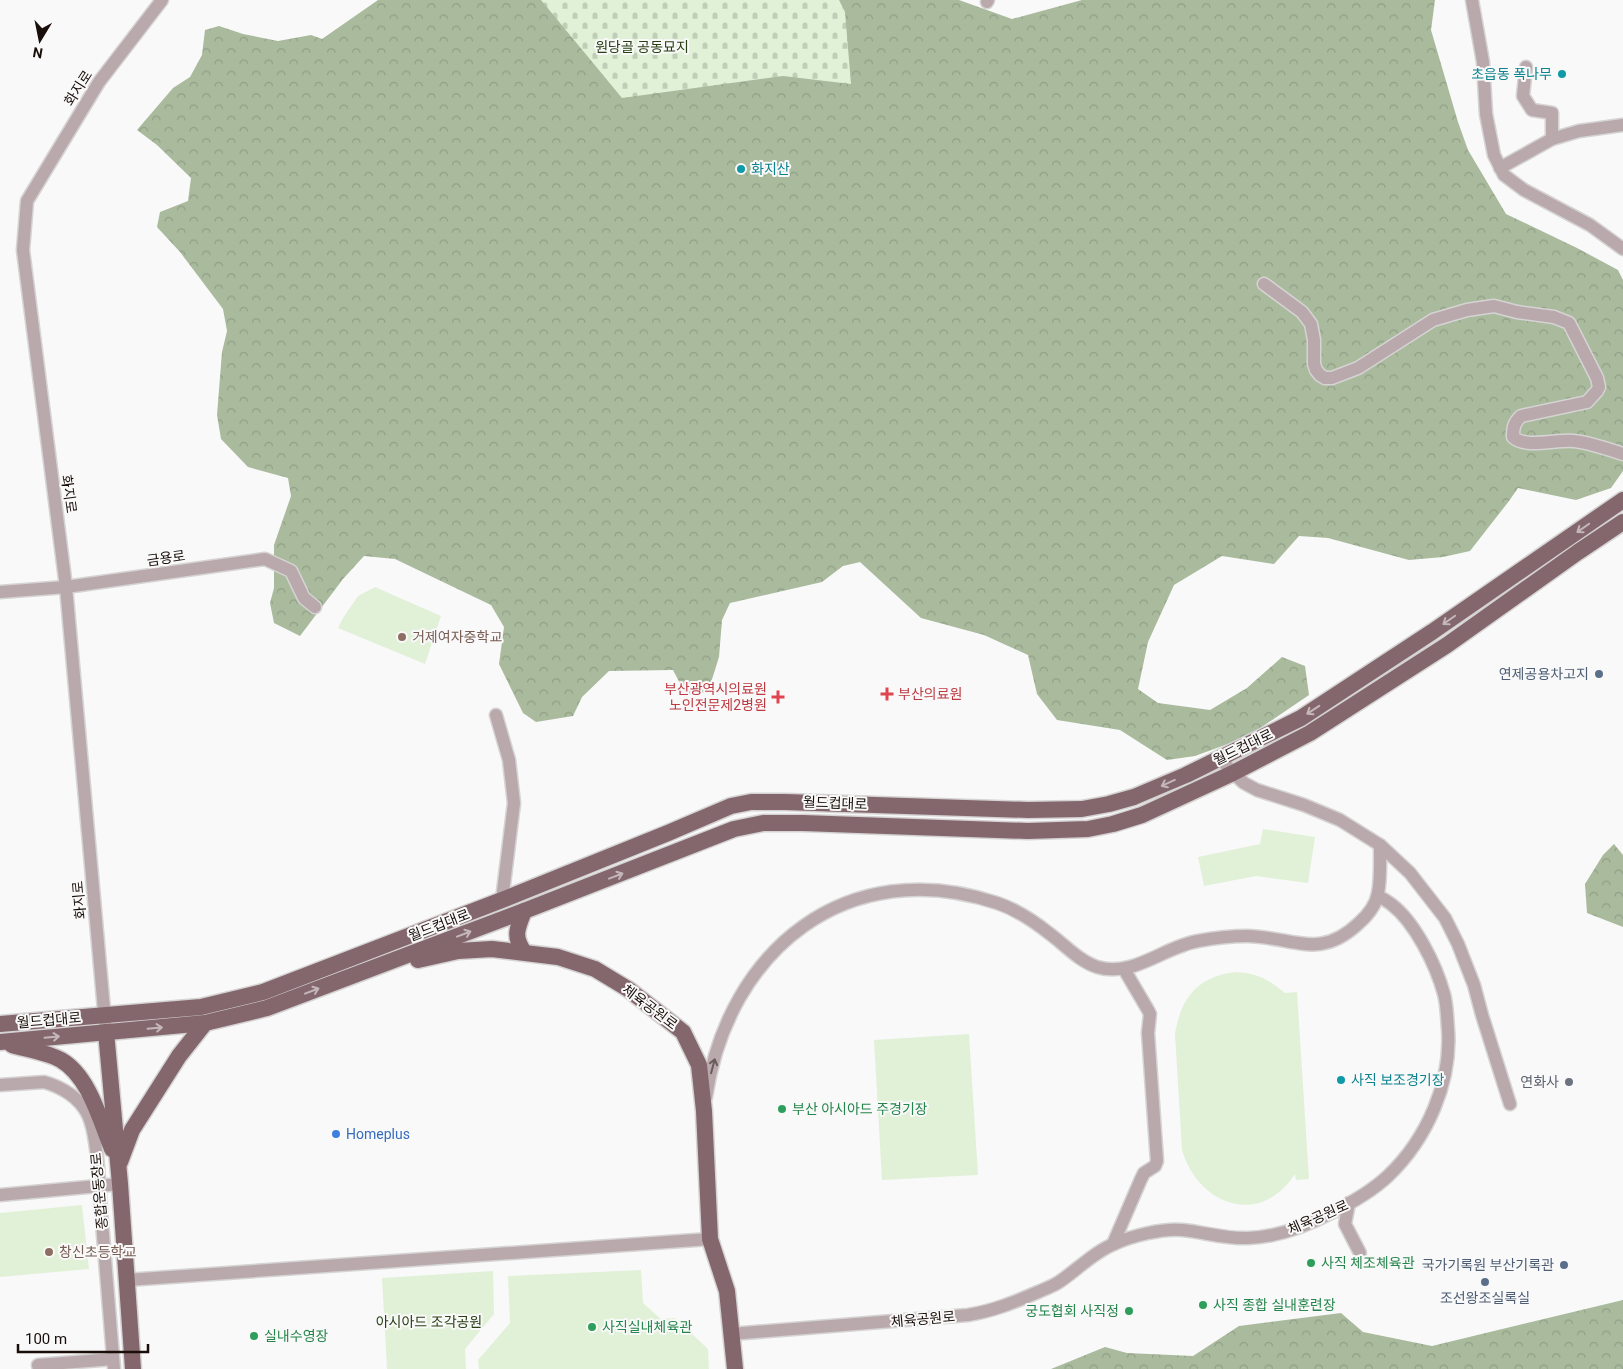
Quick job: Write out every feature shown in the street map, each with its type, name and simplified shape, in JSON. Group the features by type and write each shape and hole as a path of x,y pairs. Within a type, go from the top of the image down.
{"main road":[{"name":"월드컵대로","path":"4,1021 104,1015 202,1006 263,992 502,900 731,806 751,802 1028,810 1082,809 1134,797 1156,789 1301,718 1432,632 1623,500"},
{"name":"월드컵대로","path":"2,1042 205,1023 267,1008 734,829 754,825 803,823 1028,831 1088,829 1142,815 1233,773 1310,734 1447,645 1623,522"},
{"path":"524,911 516,936 524,952"},
{"name":"체육공원로","path":"376,967 458,952 492,950 558,957 595,970 628,989 683,1032 699,1065 704,1111 710,1239 727,1291 734,1369"},
{"path":"118,1167 132,1130 179,1056 205,1023"},
{"name":"종합운동장로","path":"106,1032 120,1184 133,1369"},
{"path":"2,1042 59,1059 73,1068 93,1101 118,1167"}],"street":[{"name":"화지로","path":"106,1032 66,587 23,250 27,201 99,82 162,0"},
{"path":"1472,0 1482,62 1486,114 1494,154 1504,175 1524,190 1590,226 1623,249"},
{"path":"1526,67 1524,96 1532,110 1552,113 1552,139"},
{"path":"1500,168 1552,139 1579,131 1623,125"},
{"path":"1264,284 1302,312 1311,324 1314,340 1314,364 1316,370 1325,378 1332,378 1358,368 1433,320 1468,310 1494,306 1516,312 1554,317 1569,322 1597,378 1599,387 1587,402 1522,416 1513,426 1513,437 1517,441 1537,443 1574,440 1623,454"},
{"name":"금용로","path":"0,592 66,587 265,559 291,571 304,598 315,607"},
{"path":"496,715 509,760 514,802 502,900"},
{"path":"1220,758 1244,783 1340,820 1380,844 1410,873 1445,918 1458,944 1474,985 1510,1104"},
{"path":"704,1111 712,1068 727,1022 746,986 757,970 794,934 829,909 850,900 888,892 927,889 946,891 999,903 1017,912 1049,933 1084,961 1096,967 1124,969 1137,966 1172,948 1196,941 1223,937 1246,936 1319,945 1335,941 1362,921 1371,910 1378,896 1380,844"},
{"name":"체육공원로","path":"731,1334 824,1328 988,1312 1058,1283 1112,1244 1159,1232 1180,1230 1227,1237 1248,1238 1267,1236 1308,1224 1350,1203 1372,1189 1389,1175 1417,1140 1428,1122 1445,1077 1448,1055 1448,1027 1444,994 1429,956 1406,919 1392,904 1378,896"},
{"path":"1112,1244 1144,1173 1155,1166 1156,1161 1148,1033 1150,1014 1124,969"},
{"name":"종합운동장로","path":"0,1086 44,1082 66,1091 83,1105 93,1127 114,1364"},
{"path":"0,1195 120,1184"},
{"path":"1350,1203 1345,1224 1360,1252"},
{"path":"127,1280 710,1239"},
{"path":"39,1369 38,1365 114,1364"}],"green space":[{"path":"378,0 959,0 1012,19 1082,0 1435,0 1431,30 1458,122 1468,150 1506,214 1618,270 1623,280 1623,471 1611,488 1576,500 1518,488 1470,551 1443,557 1409,560 1328,538 1299,536 1274,564 1222,556 1174,585 1148,642 1138,689 1158,703 1210,710 1247,688 1282,657 1305,666 1309,695 1247,737 1195,756 1167,760 1120,730 1057,720 1037,694 1028,655 984,635 921,618 860,562 843,566 822,582 730,603 722,620 719,657 708,692 686,695 673,670 609,671 582,697 573,716 536,722 523,713 499,664 504,627 491,605 395,559 364,556 343,579 300,636 274,623 270,603 274,588 274,545 291,496 288,478 248,467 221,439 217,415 222,352 227,331 223,309 180,252 157,227 160,212 188,201 191,178 157,145 137,130 173,88 190,77 202,55 205,30 219,26 243,34 278,41 311,35 322,39"},
{"name":"원당골 공동묘지","path":"541,0 839,0 845,12 851,84 783,76 622,98"},
{"path":"375,587 441,616 425,664 338,628 358,596"},
{"path":"1263,829 1315,837 1308,883 1256,876 1204,886 1198,857 1260,844"},
{"path":"1614,844 1623,855 1623,927 1587,913 1585,884 1603,855"},
{"path":"1235,972 1262,978 1285,993 1297,992 1309,1179 1296,1180 1295,1174 1281,1191 1265,1201 1248,1205 1231,1203 1216,1196 1201,1185 1190,1169 1182,1150 1175,1034 1182,1010 1193,991 1210,979"},
{"path":"969,1034 978,1175 882,1180 874,1040"},
{"path":"82,1205 89,1269 0,1277 0,1213"},
{"path":"641,1270 643,1303 661,1319 675,1318 708,1349 709,1369 479,1369 478,1360 510,1323 508,1276"},
{"name":"아시아드 조각공원","path":"493,1271 494,1314 465,1349 466,1369 387,1369 382,1278"},
{"path":"1623,1300 1623,1369 1051,1369 1105,1347 1127,1353 1193,1356 1239,1326 1341,1313 1363,1332 1432,1346"}],"place":[{"name":"초읍동 폭나무","path":"1562,74"},
{"name":"화지산","path":"741,169"},
{"name":"거제여자중학교","path":"402,637"},
{"name":"연제공용차고지","path":"1599,674"},
{"name":"부산의료원","path":"887,694"},
{"name":"부산광역시의료원 노인전문제2병원","path":"778,697"},
{"name":"사직 보조경기장","path":"1341,1080"},
{"name":"연화사","path":"1569,1082"},
{"name":"부산 아시아드 주경기장","path":"782,1109"},
{"name":"Homeplus","path":"336,1134"},
{"name":"창신초등학교","path":"49,1252"},
{"name":"사직 체조체육관","path":"1311,1263"},
{"name":"국가기록원 부산기록관","path":"1564,1265"},
{"name":"조선왕조실록실","path":"1485,1282"},
{"name":"사직 종합 실내훈련장","path":"1203,1305"},
{"name":"궁도협회 사직정","path":"1129,1311"},
{"name":"사직실내체육관","path":"592,1327"},
{"name":"실내수영장","path":"254,1336"}]}
